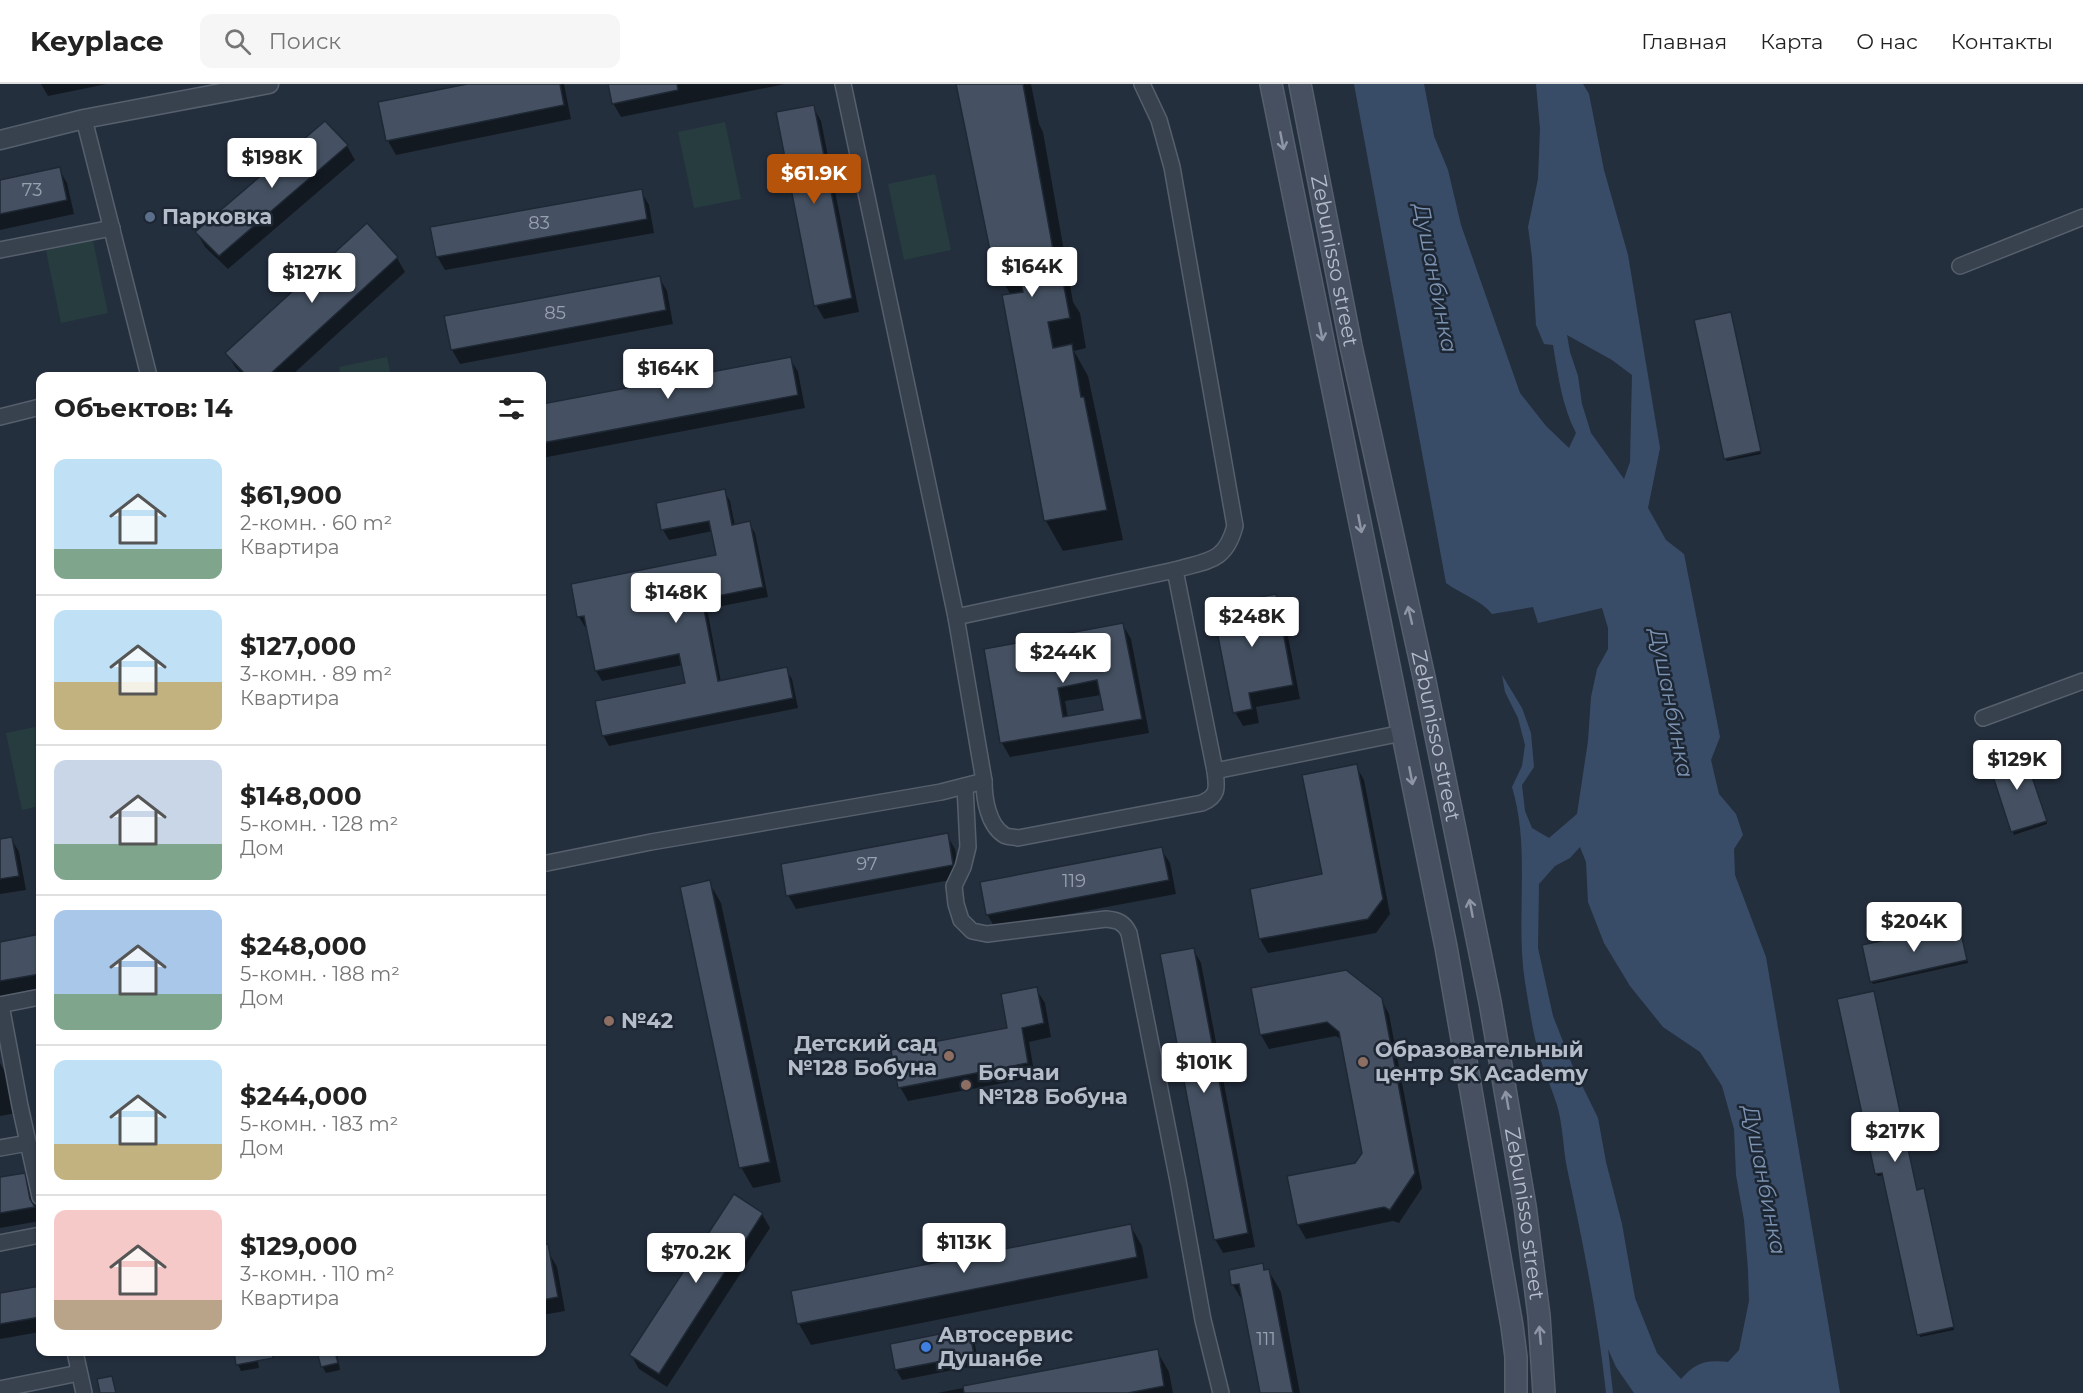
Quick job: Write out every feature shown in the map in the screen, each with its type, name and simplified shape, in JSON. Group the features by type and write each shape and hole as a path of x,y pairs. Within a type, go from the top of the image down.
{"main road":[{"path":"1271,84 1446,947 1512,1326 1516,1357 1516,1393"},
{"name":"Zebunisso street","path":"1300,84 1350,346 1424,677 1490,1002 1525,1206 1539,1316 1544,1393"}],"street":[{"path":"0,140 84,119 269,84"},
{"path":"843,84 956,616 984,781 984,797 994,824 1004,835 1018,838 1202,803 1214,797 1216,793 1215,771 1175,570"},
{"path":"956,616 1175,570 1222,554 1230,542 1235,526 1172,167 1159,120 1142,84"},
{"path":"84,119 148,372"},
{"path":"1960,266 2083,217"},
{"path":"0,250 112,228"},
{"path":"0,417 36,408"},
{"path":"1983,718 2083,681"},
{"path":"1215,771 1402,733"},
{"path":"546,863 984,781"},
{"path":"965,786 968,847 963,867 954,886 961,920 972,931 987,934 1106,919 1121,923 1129,933 1203,1320 1221,1393"},
{"path":"36,998 0,1005 36,1179"},
{"path":"0,1148 28,1143"},
{"path":"0,1243 36,1236"},
{"path":"76,1356 84,1393"},
{"path":"0,1389 79,1373"}],"green space":[{"path":"725,122 741,199 694,208 678,132"},
{"path":"935,174 951,250 904,260 888,184"},
{"path":"92,236 108,313 61,323 45,246"},
{"path":"387,357 390,372 340,372 339,367"},
{"path":"36,727 36,807 22,810 6,733"}],"water":[{"name":"Душанбинка","path":"1354,84 1424,84 1434,136 1448,170 1461,225 1520,393 1546,426 1569,448 1576,433 1564,401 1553,345 1544,344 1536,325 1528,227 1538,179 1540,129 1536,84 1583,84 1589,94 1604,170 1628,255 1660,448 1648,508 1666,540 1684,554 1720,737 1711,760 1719,794 1736,814 1743,835 1734,849 1735,875 1766,957 1840,1393 1634,1393 1616,1367 1608,1349 1613,1393 1606,1393 1594,1308 1567,1168 1562,1128 1538,1049 1525,982 1521,933 1521,835 1512,787 1522,766 1525,745 1518,718 1505,692 1502,675 1522,708 1531,733 1534,767 1522,785 1525,811 1532,828 1549,838 1577,814 1588,741 1591,697 1597,669 1608,649 1608,628 1602,608 1538,623 1533,607 1492,614 1477,601 1446,583","holes":["1567,335 1612,360 1632,375 1630,462 1624,479 1591,433 1582,404 1578,376","1580,847 1586,862 1588,902 1604,943 1630,986 1663,1027 1700,1052 1722,1086 1734,1129 1736,1175 1744,1220 1749,1301 1739,1350 1728,1362 1702,1363 1681,1379 1657,1353 1635,1298 1622,1224 1606,1162 1598,1118 1573,1067 1553,1016 1538,948 1539,884 1555,866 1570,858"]}],"building":[{"path":"467,84 560,84 564,105 386,141 378,102"},
{"path":"608,84 677,84 678,90 612,104"},
{"path":"956,84 1023,84 1059,282 1063,281 1070,318 1048,322 1053,348 1072,344 1081,397 1084,397 1107,510 1044,521 1002,295 1023,292 1018,266 994,270"},
{"path":"814,105 852,298 814,306 776,112"},
{"path":"325,121 348,145 219,256 195,232"},
{"path":"60,167 67,200 0,214 0,180"},
{"path":"642,189 647,219 436,257 430,227"},
{"path":"367,223 398,257 272,372 243,372 225,353"},
{"path":"660,276 666,310 451,350 444,316"},
{"path":"1731,312 1761,451 1724,459 1694,320"},
{"path":"791,357 798,395 546,442 546,403"},
{"path":"725,489 732,525 750,521 763,587 702,599 718,681 787,667 793,698 602,736 595,701 685,683 679,654 595,671 584,616 577,617 571,584 716,555 709,521 661,530 656,503"},
{"path":"1276,594 1293,685 1249,693 1252,709 1233,713 1212,606"},
{"path":"1123,623 1142,719 1000,743 984,649","holes":["1097,680 1103,710 1063,717 1058,688"]},
{"path":"2023,750 2047,821 2011,832 1988,761"},
{"path":"1357,764 1383,899 1368,919 1259,939 1250,889 1322,874 1302,775"},
{"path":"948,833 953,865 786,896 781,864"},
{"path":"12,837 19,876 0,879 0,839"},
{"path":"1162,847 1169,880 986,915 980,882"},
{"path":"710,880 770,1162 739,1168 680,887"},
{"path":"1959,924 1967,960 1870,982 1862,945"},
{"path":"36,935 36,975 0,981 0,942"},
{"path":"1194,948 1248,1233 1214,1240 1160,954"},
{"path":"1346,970 1382,998 1415,1173 1390,1210 1384,1207 1297,1225 1287,1176 1355,1163 1362,1153 1339,1032 1327,1022 1260,1035 1251,988"},
{"path":"1037,987 1044,1023 1022,1028 1028,1063 898,1088 891,1050 1007,1028 1001,994"},
{"path":"1874,991 1917,1190 1924,1188 1954,1327 1917,1335 1882,1173 1875,1174 1837,999"},
{"path":"25,1173 30,1199 35,1207 0,1213 0,1177"},
{"path":"734,1194 763,1213 659,1374 629,1355"},
{"path":"1131,1224 1137,1257 797,1324 791,1291"},
{"path":"546,1244 548,1244 558,1297 546,1299"},
{"path":"1263,1263 1264,1270 1269,1269 1293,1393 1260,1393 1239,1284 1231,1285 1229,1270"},
{"path":"36,1287 36,1318 0,1324 0,1293"},
{"path":"969,1328 974,1355 895,1370 890,1344"},
{"path":"1158,1349 1164,1386 1128,1393 964,1393 963,1386"},
{"path":"235,1356 273,1356 273,1358 236,1365"},
{"path":"318,1356 336,1356 338,1363 321,1367"},
{"path":"112,1376 116,1393 100,1393 97,1379"}],"place":[{"name":"Парковка","path":"150,217"},
{"name":"№42","path":"609,1021"},
{"name":"Детский сад №128 Бобуна","path":"949,1056"},
{"name":"Образовательный центр SK Academy","path":"1363,1062"},
{"name":"Боғчаи №128 Бобуна","path":"966,1085"},
{"name":"Автосервис Душанбе","path":"926,1347"}]}
